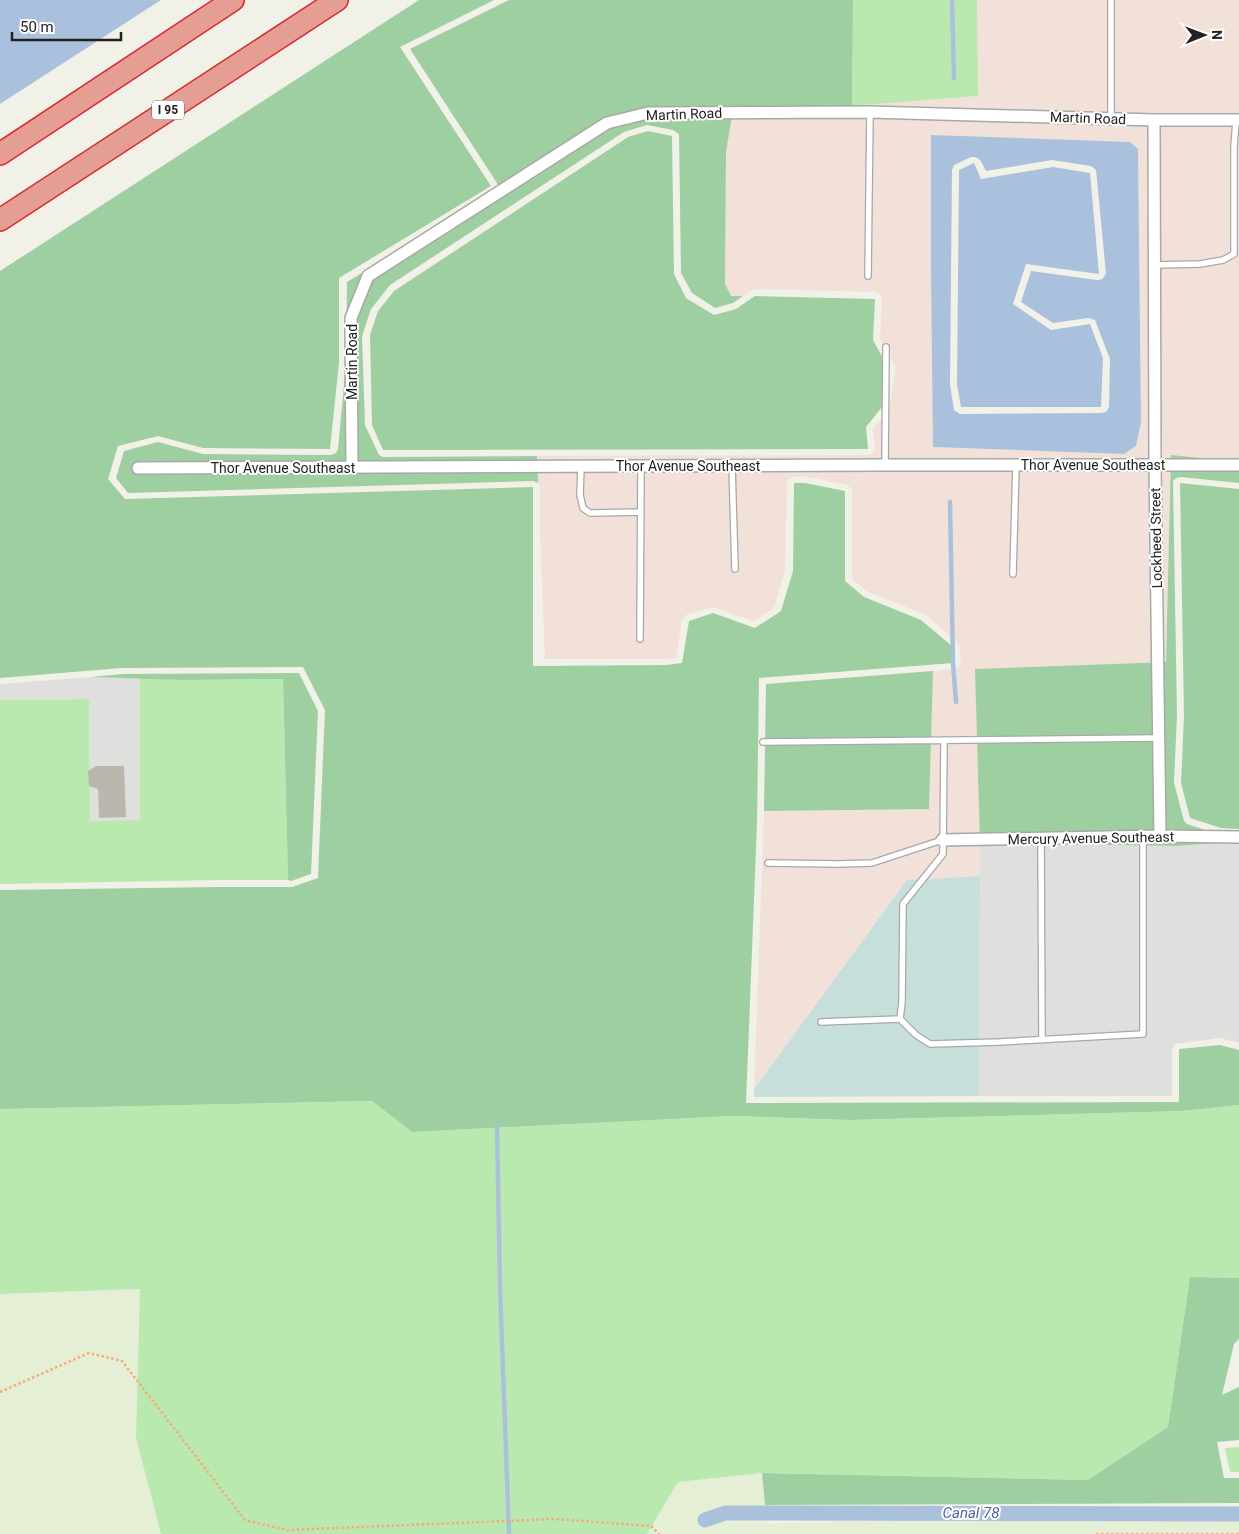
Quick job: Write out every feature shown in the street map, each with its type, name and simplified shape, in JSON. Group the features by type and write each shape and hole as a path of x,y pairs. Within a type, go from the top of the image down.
{"highway":[{"path":"0,154 233,0"},
{"name":"I 95","path":"0,220 337,0"}],"street":[{"name":"Martin Road","path":"352,467 351,318 368,276 607,123 648,113 870,112 1154,120 1237,120"},
{"name":"Lockheed Street","path":"1154,120 1154,466 1160,836"},
{"name":"Thor Avenue Southeast","path":"138,468 1239,465"},
{"name":"Mercury Avenue Southeast","path":"942,840 1143,836 1239,837"}],"lane":[{"path":"1111,0 1112,118"},
{"path":"868,276 870,112"},
{"path":"1154,265 1200,264 1223,260 1234,254 1237,120"},
{"path":"885,465 886,347"},
{"path":"1013,574 1016,465"},
{"path":"581,466 580,495 583,508 590,513 641,512"},
{"path":"640,640 641,466"},
{"path":"732,466 735,569"},
{"path":"763,742 1158,738"},
{"path":"900,1019 902,1002 903,904 943,854 944,740"},
{"path":"821,1022 900,1019 916,1035 930,1044 1143,1034 1143,836"},
{"path":"1041,838 1042,1040"},
{"path":"768,863 872,863 942,840"}],"path":[{"path":"0,1392 89,1353 122,1361 245,1520 288,1530 554,1519 651,1526 659,1534"},
{"path":"1096,1534 1239,1534"}],"shaded area":[{"path":"977,0 1239,0 1239,462 1171,456 1166,662 976,669 980,876 907,880 754,1089 764,811 929,808 933,671 954,669 959,666 961,662 959,644 926,615 868,592 852,579 852,489 847,485 805,476 792,477 787,481 785,570 774,608 754,621 713,607 686,615 682,620 676,658 545,659 540,488 538,483 537,456 872,454 875,448 873,429 889,409 896,367 880,339 881,295 875,292 756,289 743,296 731,296 725,284 726,152 733,110 852,106 977,96","holes":["932,135 1138,150 1141,422 1136,446 1124,454 934,447"]},
{"path":"91,677 140,678 140,820 90,822 89,699 0,700 0,684"},
{"path":"1239,841 1239,1043 1220,1038 1175,1044 1172,1049 1172,1096 979,1096 980,843 1177,846"},
{"path":"980,876 979,1096 754,1097 754,1089 907,880"}],"green space":[{"path":"419,0 494,0 400,47 491,186 339,278 339,363 330,449 203,448 158,436 118,446 108,479 125,499 533,487 533,666 667,665 682,663 689,621 713,613 755,628 781,611 793,571 794,483 805,483 845,491 845,581 864,597 921,620 953,647 953,663 759,678 757,823 746,1103 1179,1102 1179,1049 1220,1045 1239,1050 1239,1105 1182,1111 849,1120 733,1116 412,1132 372,1101 0,1109 0,890 292,887 318,878 325,710 303,667 122,668 0,678 0,271"},
{"path":"509,0 853,0 852,106 733,110 726,152 725,284 731,296 743,296 733,303 715,308 692,293 681,273 679,134 673,130 647,125 624,132 390,285 371,309 362,336 365,425 379,455 383,457 537,456 538,483 533,481 128,493 116,478 124,451 158,442 203,454 331,455 336,453 338,449 346,363 347,282 495,192 498,187 410,49"},
{"path":"853,0 977,0 978,96 852,106"},
{"path":"648,131 672,136 674,274 686,298 714,315 736,309 755,296 875,299 873,340 888,367 882,407 866,427 868,449 383,450 372,425 370,335 378,311 394,291 628,137"},
{"path":"1171,455 1239,462 1239,483 1181,477 1173,481 1177,715 1174,783 1184,821 1187,824 1239,841 1177,846 980,843 975,669 1166,662"},
{"path":"1180,483 1239,489 1239,829 1221,828 1190,818 1181,783 1184,716"},
{"path":"933,671 929,809 764,811 766,684"},
{"path":"299,673 318,711 311,874 291,881 288,880 283,679 181,680 91,677 123,674"},
{"path":"140,678 181,680 283,679 288,880 0,884 0,700 89,699 90,821 140,820"},
{"path":"372,1101 412,1132 733,1116 849,1120 1182,1111 1239,1105 1239,1278 1190,1277 1168,1427 1088,1480 762,1473 678,1482 647,1534 161,1534 136,1438 140,1289 0,1294 0,1109"},
{"path":"1190,1277 1239,1278 1239,1339 1234,1344 1222,1395 1239,1387 1239,1440 1217,1442 1224,1478 1239,1478 1239,1503 765,1505 762,1473 1088,1480 1168,1427"},
{"path":"140,1289 136,1438 161,1534 0,1534 0,1294"},
{"path":"1239,1447 1239,1472 1230,1472 1225,1448"},
{"path":"762,1473 768,1524 875,1520 1239,1517 1239,1534 647,1534 677,1482"}],"water":[{"path":"0,0 161,0 0,104"},
{"path":"931,135 1130,142 1138,149 1141,422 1136,446 1124,454 933,447","holes":["974,157 981,161 986,171 1052,160 1091,166 1096,170 1106,273 1102,279 1097,280 1031,271 1021,302 1053,323 1088,318 1095,320 1110,359 1109,407 1106,412 960,414 954,410 950,385 952,170 954,165"]},
{"path":"974,163 981,179 1053,167 1090,173 1099,274 1026,264 1013,304 1051,330 1090,324 1103,358 1101,407 961,407 957,385 959,170"}],"building":[{"path":"96,766 124,766 126,817 99,818 98,789 89,786 88,771"}],"waterway":[{"path":"952,0 954,78"},
{"path":"950,502 953,663 956,702"},
{"path":"497,1127 500,1287 509,1534"},
{"name":"Canal 78","path":"705,1520 725,1513 1239,1514"}]}
